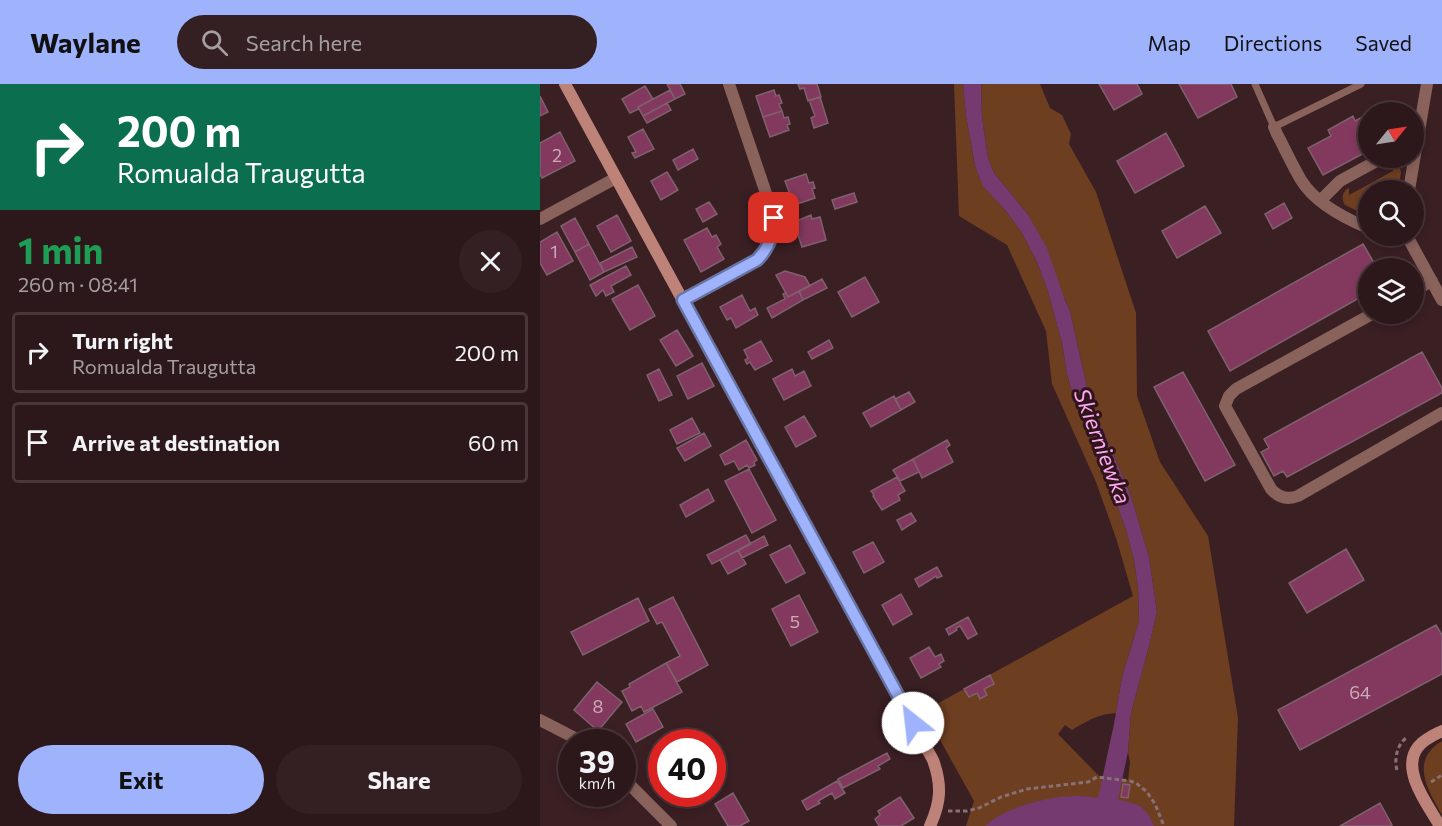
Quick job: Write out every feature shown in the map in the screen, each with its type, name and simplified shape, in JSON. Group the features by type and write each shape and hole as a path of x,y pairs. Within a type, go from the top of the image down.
{"street":[{"path":"565,84 925,744 938,775 940,794 938,810 930,826"},
{"path":"683,300 757,260 764,254 774,228 771,208 729,84"},
{"path":"1424,102 1427,84"},
{"path":"1274,127 1307,188 1343,216 1358,223"},
{"path":"1321,200 1340,181 1364,168"},
{"path":"540,219 616,178"},
{"path":"1413,246 1442,300"},
{"path":"1424,285 1432,281"},
{"path":"1358,322 1236,389 1229,396 1226,406 1275,494 1287,498 1298,496 1442,413"},
{"path":"540,720 558,729"},
{"path":"1440,826 1411,768 1413,756 1419,746 1442,731"},
{"path":"636,790 671,826"}],"lane":[{"path":"1255,84 1274,127 1361,84"}],"path":[{"path":"938,810 967,811 1027,789 1088,782 1097,777 1136,783 1155,804 1164,826"}],"shaded area":[{"path":"954,84 963,84 966,116 979,177 1022,233 1037,262 1062,343 1074,399 1102,463 1126,530 1134,560 1139,621 1122,677 1116,713 1098,716 1072,730 1065,725 1058,734 1101,778 1128,780 1131,713 1157,612 1149,557 1130,493 1088,392 1070,311 1027,213 994,173 988,158 982,117 981,84 1040,84 1050,108 1062,115 1071,134 1069,144 1096,192 1136,313 1137,396 1160,462 1208,536 1238,718 1234,826 966,826 974,801 924,711 1133,596 1096,482 1052,384 1046,331 1007,245 959,216"},
{"path":"1393,168 1400,168 1400,180 1376,180 1393,171"},
{"path":"1349,188 1349,195 1358,190 1358,211 1345,205 1343,195"},
{"path":"1442,741 1442,815 1427,786 1424,767 1426,757"}],"water":[{"name":"Skierniewka","path":"963,84 981,84 982,117 988,158 994,173 1027,213 1047,248 1070,311 1088,392 1130,493 1149,557 1157,612 1131,713 1128,752 1118,799 1144,809 1154,826 985,826 1005,813 1042,800 1068,796 1098,798 1122,677 1139,621 1134,560 1126,530 1102,463 1074,399 1048,292 1037,262 1022,233 983,186 979,177 966,116"}],"building":[{"path":"667,84 680,84 685,94 675,99"},
{"path":"798,84 817,84 821,97 808,101 804,88 800,89"},
{"path":"1099,84 1137,84 1142,94 1114,110"},
{"path":"1179,84 1231,84 1237,97 1198,118"},
{"path":"645,86 653,99 630,113 622,99"},
{"path":"670,90 675,99 643,116 638,107"},
{"path":"774,90 776,96 779,95 782,111 763,117 756,96"},
{"path":"540,96 548,112 540,116"},
{"path":"820,97 828,123 814,128 811,118 815,116 809,100"},
{"path":"667,103 671,110 647,123 643,116"},
{"path":"782,111 784,118 788,117 789,130 770,137 763,117"},
{"path":"1353,116 1355,121 1358,119 1358,156 1323,175 1308,148 1331,136 1328,130"},
{"path":"643,129 654,149 635,158 632,153 636,152 628,137"},
{"path":"560,132 575,161 542,178 540,143"},
{"path":"1166,133 1184,166 1135,193 1117,161"},
{"path":"693,149 698,159 678,170 673,160"},
{"path":"667,172 678,190 661,200 651,181"},
{"path":"806,174 809,183 813,182 815,188 812,189 815,198 794,205 785,181"},
{"path":"854,193 857,202 835,209 832,200"},
{"path":"709,202 717,214 703,222 696,209"},
{"path":"1284,203 1292,218 1273,229 1265,214"},
{"path":"1205,206 1221,233 1177,258 1162,231"},
{"path":"617,215 631,241 611,252 597,226"},
{"path":"811,215 812,219 820,217 826,240 802,247 794,222"},
{"path":"575,218 589,244 575,252 561,226"},
{"path":"707,228 712,237 716,235 721,244 717,247 724,259 701,272 684,240"},
{"path":"557,232 573,261 547,275 540,263 540,242"},
{"path":"589,244 604,272 590,280 575,252"},
{"path":"1359,246 1364,246 1371,258 1358,258 1358,299 1230,371 1208,331"},
{"path":"632,247 637,257 604,272 600,263"},
{"path":"626,266 631,275 611,286 614,292 606,296 603,290 596,296 590,285"},
{"path":"785,271 805,277 810,286 788,297 776,275"},
{"path":"865,277 879,302 852,317 838,292"},
{"path":"822,279 827,288 803,300 799,291"},
{"path":"638,285 655,316 630,330 612,299"},
{"path":"799,291 803,300 772,318 767,308 785,299 783,294 786,293 788,297"},
{"path":"742,295 750,311 755,308 758,315 736,328 731,318 727,320 720,307"},
{"path":"677,330 693,356 676,366 660,340"},
{"path":"829,340 833,348 812,359 808,352"},
{"path":"761,341 772,361 755,370 750,362 747,364 745,360 748,358 744,350"},
{"path":"1422,352 1442,388 1442,393 1287,477 1283,471 1274,476 1261,452 1269,448 1264,439"},
{"path":"702,363 714,386 688,399 677,376"},
{"path":"659,369 672,395 659,401 647,375"},
{"path":"792,369 795,376 804,371 811,386 784,400 773,379"},
{"path":"1183,372 1235,465 1205,481 1154,387"},
{"path":"909,392 915,402 901,410 895,399"},
{"path":"894,396 901,410 871,427 863,413"},
{"path":"804,416 816,436 796,447 785,427"},
{"path":"692,418 700,433 677,444 670,430"},
{"path":"704,433 711,446 685,461 677,448"},
{"path":"746,440 757,460 754,462 755,465 749,468 747,465 739,470 734,461 725,465 720,455"},
{"path":"947,440 950,445 946,448 953,462 922,478 913,459"},
{"path":"913,459 919,472 900,481 893,470"},
{"path":"749,469 776,520 752,533 725,481"},
{"path":"897,477 905,491 898,495 900,500 882,510 871,491"},
{"path":"708,489 714,501 686,517 680,505"},
{"path":"911,513 916,521 902,530 897,520"},
{"path":"746,535 751,544 712,564 707,555"},
{"path":"764,536 768,545 742,558 738,550"},
{"path":"873,542 884,562 864,573 853,552"},
{"path":"790,545 805,573 786,583 770,555"},
{"path":"1346,549 1364,580 1307,613 1289,583"},
{"path":"738,550 746,564 728,574 720,560"},
{"path":"937,567 942,576 937,578 936,576 919,587 915,579"},
{"path":"901,594 912,614 893,625 882,605"},
{"path":"799,595 818,632 791,646 772,609"},
{"path":"673,597 708,665 677,682 666,663 680,656 662,622 657,624 649,609"},
{"path":"638,598 649,621 583,655 571,632"},
{"path":"968,617 977,634 968,639 960,626 949,635 946,629"},
{"path":"1436,625 1442,635 1442,674 1300,750 1278,710"},
{"path":"929,647 935,657 941,654 944,661 939,664 941,667 921,678 910,658"},
{"path":"666,663 682,692 644,712 641,706 632,711 622,691 630,687 629,684"},
{"path":"990,675 994,684 984,689 987,695 980,699 977,693 969,697 964,689"},
{"path":"597,682 622,702 600,729 596,729 574,710"},
{"path":"653,709 663,727 648,729 648,735 636,742 636,729 629,729 626,724"},
{"path":"887,753 890,759 878,766 880,769 843,788 838,779"},
{"path":"837,781 845,793 835,799 832,793 807,810 802,801"},
{"path":"1123,784 1130,785 1128,798 1121,797"},
{"path":"733,793 749,821 740,826 728,826 717,807 726,807 726,797"},
{"path":"900,797 914,818 901,826 879,826 875,819 880,815 878,811"},
{"path":"1380,803 1392,825 1340,826"}],"route":[{"path":"774,218 774,228 764,254 683,300 913,723"}]}
